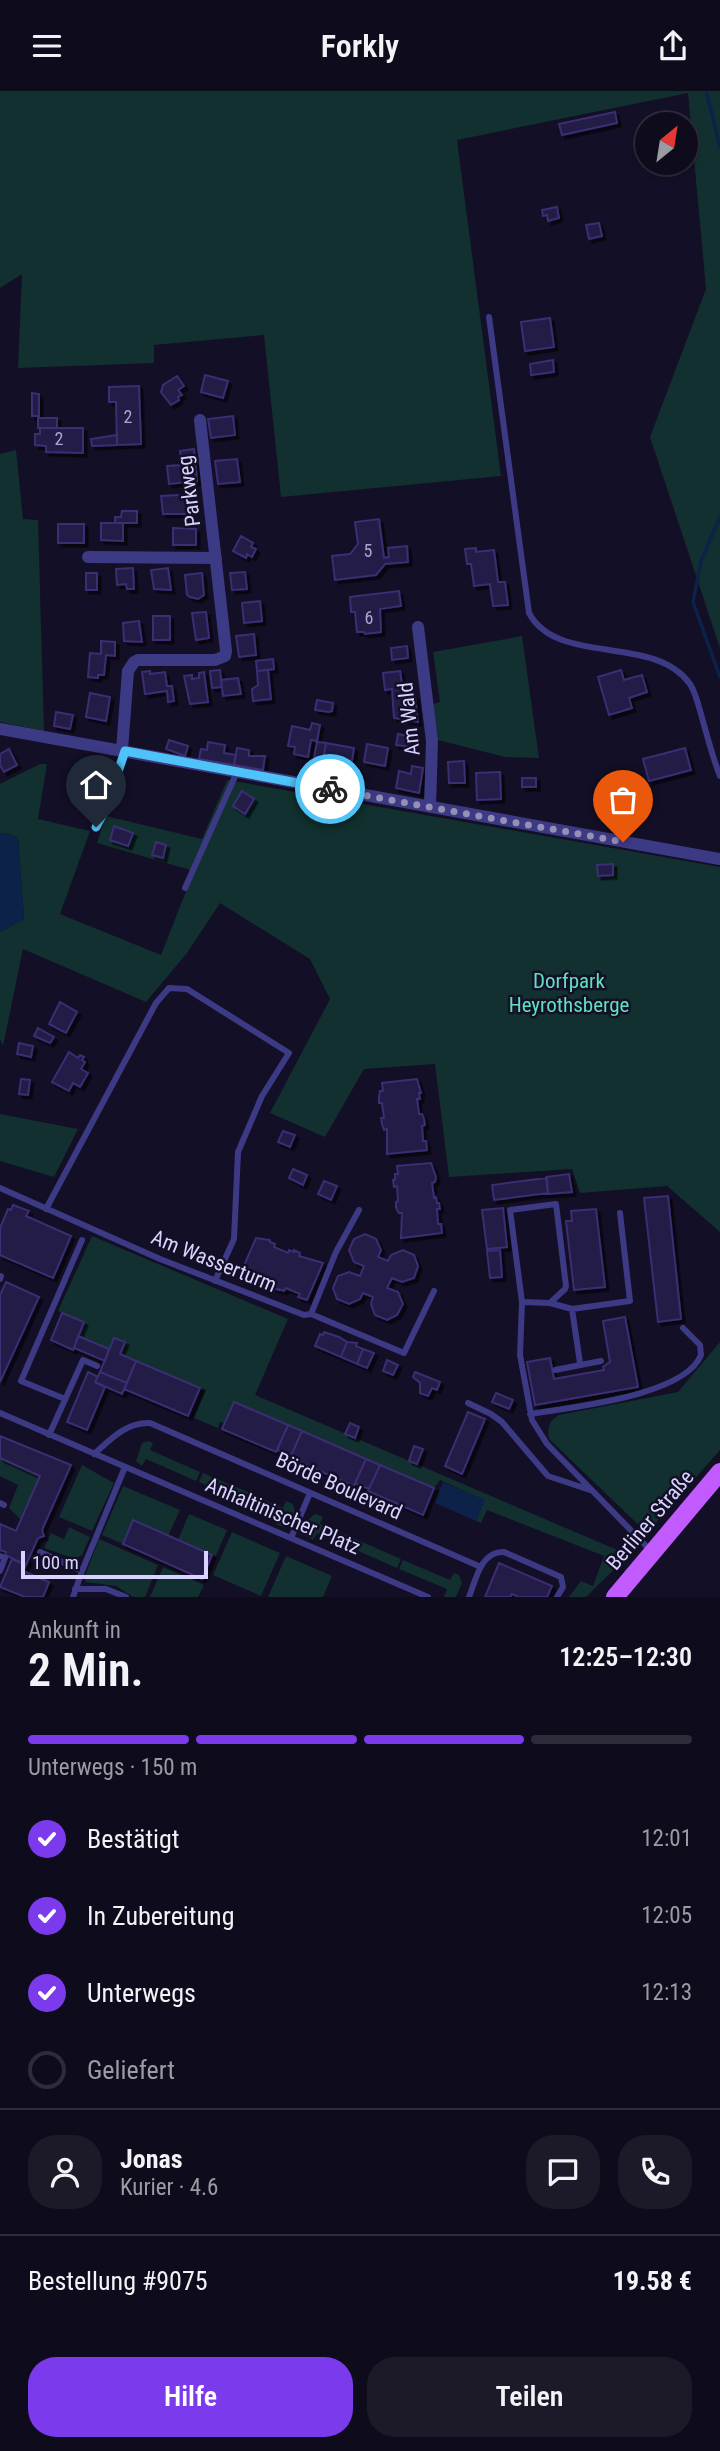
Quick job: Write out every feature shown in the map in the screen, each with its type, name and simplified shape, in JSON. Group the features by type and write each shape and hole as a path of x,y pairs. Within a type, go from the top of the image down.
{"main road":[{"name":"Berliner Straße","path":"615,1597 720,1472"}],"street":[{"name":"Parkweg","path":"123,750 128,671 134,662 215,660 225,656 226,642 200,419"},
{"name":"Parkweg","path":"88,557 216,558"},
{"name":"Am Wald","path":"418,627 432,741 430,807"},
{"path":"0,729 720,859"}],"lane":[{"path":"489,317 529,613 542,630 564,641 646,658 680,673 693,689 720,776"},
{"path":"96,827 105,810 123,750"},
{"path":"185,888 237,772"},
{"path":"46,1209 156,1003 169,988 187,989 289,1053 262,1096 237,1152 234,1239 215,1280"},
{"name":"Am Wasserturm","path":"0,1188 298,1314 310,1314 404,1353 433,1291"},
{"path":"550,1303 566,1286 556,1204 510,1209 522,1302 520,1355 530,1414 538,1433 547,1444 653,1552"},
{"path":"310,1314 336,1252 359,1210"},
{"path":"522,1302 550,1303 572,1309 630,1301 620,1213"},
{"path":"65,1399 21,1381 82,1240"},
{"path":"572,1309 580,1363"},
{"path":"530,1414 649,1391 671,1383 690,1371 701,1355 700,1345 683,1328"},
{"path":"49,1435 83,1360 97,1366"},
{"path":"555,1370 601,1361"},
{"path":"468,1403 502,1422 548,1476 592,1491"},
{"name":"Anhaltinischer Platz","path":"0,1413 428,1597"},
{"name":"Börde Boulevard","path":"94,1454 136,1422 150,1423 481,1567"},
{"path":"73,1597 125,1467"},
{"path":"291,1538 310,1493"},
{"path":"40,1552 82,1571"},
{"path":"469,1597 481,1567 491,1554 504,1552 561,1577 563,1587 558,1597"},
{"path":"0,1556 5,1559 0,1571"},
{"path":"75,1589 106,1590 125,1597"}],"green space":[{"path":"0,91 720,91 720,648 650,437 706,289 696,175 698,175 698,112 690,112 688,93 457,140 501,476 281,497 264,335 154,345 154,363 18,368 22,274 0,288"},
{"path":"16,450 23,519 38,520 44,731 0,722 0,454"},
{"path":"522,636 539,758 505,757 438,740 433,704 440,702 433,652"},
{"name":"Dorfpark Heyrothsberge","path":"40,764 47,764 38,819 90,831 60,914 161,955 194,871 97,843 106,816 202,839 227,780 720,867 720,1232 667,1186 580,1193 572,1169 449,1177 435,1064 364,1069 325,1137 270,1113 330,999 310,959 220,903 187,953 146,1002 23,949 3,1046 0,1039 0,932 24,919 18,838 0,833 0,784"},
{"path":"0,1114 78,1129 54,1177 0,1161"},
{"path":"92,1236 288,1319 255,1395 629,1555 586,1597 569,1597 581,1581 593,1586 604,1556 487,1510 481,1523 476,1521 484,1500 440,1480 434,1488 234,1402 224,1423 220,1422 218,1428 194,1418 206,1390 78,1336 84,1322 58,1311"},
{"path":"720,1342 720,1450 647,1533 549,1439 550,1425 559,1415 678,1392"},
{"path":"142,1443 153,1443 150,1450 200,1472 196,1481 146,1459 142,1466 136,1461"},
{"path":"0,1458 40,1476 21,1520 9,1508 18,1485 0,1476"},
{"path":"82,1465 114,1483 92,1531 59,1517"},
{"path":"203,1473 262,1498 258,1507 199,1482"},
{"path":"123,1486 180,1510 168,1536 133,1521 123,1544 102,1535"},
{"path":"264,1500 283,1508 286,1501 293,1504 295,1512 289,1525 283,1527 276,1524 279,1517 260,1509"},
{"path":"189,1514 227,1530 216,1556 178,1540"},
{"path":"316,1514 323,1517 320,1524 339,1532 335,1541 317,1533 313,1540 304,1535 307,1523"},
{"path":"69,1527 90,1537 82,1555 75,1559 44,1548 51,1533 64,1539"},
{"path":"232,1532 280,1553 261,1596 213,1575"},
{"path":"342,1533 401,1559 397,1568 338,1542"},
{"path":"99,1539 158,1565 145,1597 133,1597 116,1586 86,1582 84,1578"},
{"path":"286,1556 332,1576 323,1597 268,1597"},
{"path":"403,1560 450,1580 454,1573 459,1575 462,1583 456,1597 444,1597 447,1589 399,1569"},
{"path":"163,1567 204,1585 198,1597 150,1597"}],"water":[{"path":"0,833 18,838 24,919 0,932"},
{"path":"443,1482 485,1500 476,1521 435,1503"}],"building":[{"path":"615,112 617,123 562,135 559,124"},
{"path":"557,207 559,218 548,221 547,215 543,216 542,210"},
{"path":"599,223 602,236 589,239 586,225"},
{"path":"550,318 554,347 525,351 521,322"},
{"path":"553,360 554,372 531,375 530,364"},
{"path":"205,375 228,381 223,398 201,392"},
{"path":"177,376 184,386 178,390 182,395 178,397 179,400 171,405 161,392 163,385"},
{"path":"139,386 141,444 117,445 116,402 109,402 109,387"},
{"path":"32,393 39,394 39,416 32,416"},
{"path":"233,416 235,435 211,438 208,419"},
{"path":"38,418 57,418 57,428 38,428"},
{"path":"40,428 83,428 83,453 46,452 46,446 35,445 35,434 40,434"},
{"path":"117,435 117,445 92,446 91,439"},
{"path":"194,449 197,481 169,484 167,466 182,465 180,451"},
{"path":"237,459 240,482 218,484 215,461"},
{"path":"161,496 193,496 193,504 187,504 187,514 163,514"},
{"path":"122,511 137,511 137,523 115,523 115,517 121,517"},
{"path":"379,519 384,558 389,557 388,548 407,546 408,562 385,564 376,575 335,580 332,556 350,554 358,544 355,522"},
{"path":"101,523 123,523 123,541 101,540"},
{"path":"58,524 84,524 84,543 58,543"},
{"path":"173,528 196,529 196,545 173,545"},
{"path":"241,536 253,543 251,547 256,549 252,557 247,554 246,558 233,551"},
{"path":"476,548 476,552 494,550 498,582 505,582 508,605 493,606 490,584 474,586 471,564 467,564 465,549"},
{"path":"133,568 134,589 127,589 126,584 117,585 116,569"},
{"path":"168,568 171,590 154,589 151,570"},
{"path":"245,572 247,589 232,590 230,573"},
{"path":"86,573 97,573 97,590 86,590"},
{"path":"202,573 204,595 198,599 190,597 187,595 185,575"},
{"path":"399,591 401,606 380,609 381,632 357,632 350,597"},
{"path":"260,601 262,621 244,623 242,603"},
{"path":"206,612 209,638 196,640 192,613"},
{"path":"153,616 170,616 170,640 153,640"},
{"path":"139,621 142,642 124,641 123,623"},
{"path":"254,634 256,655 239,657 236,636"},
{"path":"101,641 115,642 115,656 106,655 104,675 98,675 98,678 88,677 90,653 101,654"},
{"path":"407,646 408,658 392,660 391,648"},
{"path":"273,659 274,669 257,671 256,661"},
{"path":"220,670 222,687 212,688 210,671"},
{"path":"268,670 271,699 253,701 252,689 258,685 257,671"},
{"path":"621,670 624,680 642,675 647,692 629,698 632,708 609,715 598,677"},
{"path":"150,671 150,674 165,672 167,686 172,686 174,701 168,702 167,691 145,694 142,672"},
{"path":"400,671 402,684 409,684 411,697 415,696 418,722 394,718 392,689 385,690 383,673"},
{"path":"204,672 208,702 190,704 184,676 199,678 199,673"},
{"path":"238,678 241,694 223,696 221,680"},
{"path":"90,693 110,697 106,721 86,717"},
{"path":"317,700 333,703 332,711 315,710"},
{"path":"56,712 73,715 70,729 54,726"},
{"path":"312,723 320,725 317,741 311,740 308,757 294,754 295,747 288,746 292,726 310,730"},
{"path":"398,734 412,737 410,747 396,745"},
{"path":"169,740 188,746 185,756 166,749"},
{"path":"208,742 225,745 224,753 236,755 234,765 199,759 201,749 207,750"},
{"path":"317,742 326,743 323,760 314,758"},
{"path":"326,743 354,748 351,767 332,767 333,763 323,761"},
{"path":"367,744 388,748 385,766 364,762"},
{"path":"237,748 249,750 249,756 265,756 263,770 234,765"},
{"path":"685,748 691,770 649,781 643,759"},
{"path":"9,749 17,765 4,772 0,765 0,754"},
{"path":"464,761 465,783 449,783 448,762"},
{"path":"412,766 423,768 419,793 396,788 399,771 411,774"},
{"path":"500,772 501,799 477,800 476,773"},
{"path":"522,778 536,778 536,787 522,787"},
{"path":"242,791 254,799 245,814 233,806"},
{"path":"114,826 133,833 128,846 110,840"},
{"path":"156,842 166,845 163,858 152,855"},
{"path":"613,864 613,875 598,876 597,865"},
{"path":"60,1002 77,1012 66,1033 49,1024"},
{"path":"38,1028 54,1037 50,1043 34,1036"},
{"path":"19,1043 33,1046 31,1057 17,1054"},
{"path":"69,1052 78,1058 80,1055 84,1057 82,1060 85,1062 81,1069 88,1073 80,1087 73,1083 69,1091 52,1082"},
{"path":"21,1079 30,1080 28,1095 19,1094"},
{"path":"417,1079 421,1093 420,1099 417,1099 419,1114 422,1114 424,1119 423,1141 426,1141 427,1150 387,1154 387,1129 384,1130 382,1124 382,1103 379,1103 380,1091 383,1091 382,1083"},
{"path":"283,1131 295,1135 290,1147 278,1142"},
{"path":"431,1163 436,1177 432,1183 434,1198 436,1197 439,1203 438,1224 441,1224 442,1233 401,1238 402,1213 396,1208 397,1186 394,1187 393,1180 395,1174 398,1174 397,1166"},
{"path":"293,1169 307,1175 303,1185 289,1178"},
{"path":"569,1174 572,1192 548,1194 546,1177"},
{"path":"547,1178 548,1193 494,1200 492,1185"},
{"path":"324,1181 337,1186 331,1200 318,1194"},
{"path":"668,1196 681,1319 658,1322 644,1198"},
{"path":"13,1205 29,1211 26,1216 71,1236 53,1278 0,1255 0,1228 8,1209 11,1210"},
{"path":"503,1208 507,1247 487,1249 482,1210"},
{"path":"596,1209 605,1287 574,1290 566,1221 572,1221 571,1211"},
{"path":"365,1234 376,1239 381,1250 378,1257 388,1261 391,1255 403,1250 414,1255 418,1266 414,1278 402,1282 392,1278 387,1288 398,1292 403,1304 397,1315 387,1320 375,1315 371,1304 373,1297 363,1293 360,1299 349,1304 337,1299 333,1288 338,1276 349,1272 360,1276 364,1266 354,1262 349,1250 354,1239"},
{"path":"256,1238 270,1240 275,1244 274,1247 288,1253 289,1250 294,1250 300,1253 299,1256 323,1263 307,1300 286,1288 284,1291 279,1290 260,1279 259,1282 249,1276 250,1273 242,1270"},
{"path":"500,1250 502,1277 490,1278 487,1251"},
{"path":"6,1282 39,1297 0,1382 0,1295"},
{"path":"62,1313 84,1322 73,1350 51,1340"},
{"path":"625,1317 638,1387 535,1405 527,1362 550,1358 554,1379 604,1370 603,1367 610,1362 603,1321"},
{"path":"324,1332 347,1342 341,1357 315,1346 320,1334 323,1335"},
{"path":"78,1336 109,1349 105,1361 74,1348"},
{"path":"114,1338 125,1342 120,1354 136,1361 127,1383 100,1372"},
{"path":"347,1342 357,1343 356,1346 363,1349 357,1364 341,1357"},
{"path":"363,1349 374,1353 367,1368 357,1364"},
{"path":"387,1360 398,1365 393,1375 383,1371"},
{"path":"136,1361 200,1388 188,1416 124,1389"},
{"path":"88,1372 98,1377 95,1382 105,1387 87,1430 67,1422"},
{"path":"100,1372 127,1383 122,1394 95,1382"},
{"path":"415,1372 440,1382 437,1390 432,1388 428,1396 420,1393 420,1383 413,1377"},
{"path":"496,1393 513,1400 509,1409 492,1402"},
{"path":"234,1402 288,1425 276,1452 222,1429"},
{"path":"468,1412 485,1419 462,1474 445,1466"},
{"path":"350,1423 359,1427 355,1438 345,1434"},
{"path":"288,1425 302,1431 291,1456 277,1450"},
{"path":"302,1431 366,1459 354,1486 290,1458"},
{"path":"0,1436 71,1465 42,1530 44,1536 38,1538 26,1565 0,1550 0,1524 16,1531 40,1476 0,1458"},
{"path":"414,1446 423,1449 417,1464 409,1461"},
{"path":"366,1459 380,1465 369,1489 355,1483"},
{"path":"380,1465 434,1488 423,1515 368,1491"},
{"path":"133,1520 212,1555 202,1579 123,1544"},
{"path":"12,1559 26,1565 23,1571 49,1582 43,1597 25,1597 0,1587"},
{"path":"499,1563 552,1586 547,1597 519,1597 512,1594 510,1597 485,1597"}],"waterway":[{"path":"707,94 720,147"},
{"path":"720,517 701,561 693,602 720,677"}],"way so far":[{"path":"330,789 623,842"}],"route":[{"path":"96,827 105,810 125,751 330,789"}]}
